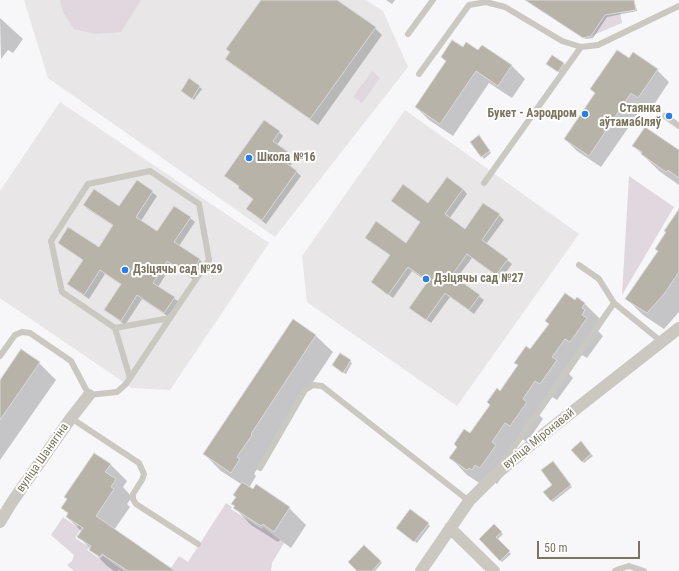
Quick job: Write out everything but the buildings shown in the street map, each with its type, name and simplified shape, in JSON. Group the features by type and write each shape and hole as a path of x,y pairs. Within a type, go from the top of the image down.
{"street":[{"name":"вуліца Міронавай","path":"422,571 469,501 493,477 544,434 679,328"},
{"name":"вуліца Шанягіна","path":"0,522 12,502 89,395"},
{"path":"450,528 494,571"}],"lane":[{"path":"408,34 433,0"},
{"path":"419,74 469,5 486,2 505,7 562,41 581,47 598,44 679,6"},
{"path":"484,183 581,47"},
{"path":"665,116 679,126"},
{"path":"0,356 15,335 22,332 30,333 72,361 89,395 117,392 126,384 130,378 170,318 208,260 199,204 150,171 88,184 51,241 62,292 115,328 130,378"},
{"path":"579,265 598,279 614,303 662,342"},
{"path":"493,477 614,303"},
{"path":"115,328 170,318"},
{"path":"260,468 305,390 313,384 322,386 469,501"},
{"path":"71,418 139,463 144,474 133,494 133,499 136,504 198,544"},
{"path":"615,571 629,566 644,571"}],"shaded area":[{"name":"Школа №16","path":"24,0 366,0 383,11 408,67 275,237 48,78"},
{"path":"60,0 141,0 121,32 95,34 74,29 63,12"},
{"path":"620,12 622,23 591,36 605,15"},
{"path":"372,71 380,78 362,103 353,97"},
{"name":"Дзіцячы сад №29","path":"60,102 269,243 170,390 132,388 0,298 0,191"},
{"name":"Дзіцячы сад №27","path":"405,110 579,234 457,406 307,302 302,256"},
{"path":"629,176 674,207 622,295"},
{"path":"226,503 232,507 231,509 262,529 263,527 284,543 272,563 271,571 169,571 179,556 188,562"},
{"path":"63,517 77,527 80,523 83,525 75,538 89,547 87,550 100,559 103,556 124,571 74,571 67,565 72,561 74,555 51,535"}],"place":[{"name":"Букет - Аэродром","path":"585,114"},
{"name":"Стаянка аўтамабіляў","path":"669,116"},
{"name":"Школа №16","path":"249,158"},
{"name":"Дзіцячы сад №29","path":"125,270"},
{"name":"Дзіцячы сад №27","path":"426,279"}]}
